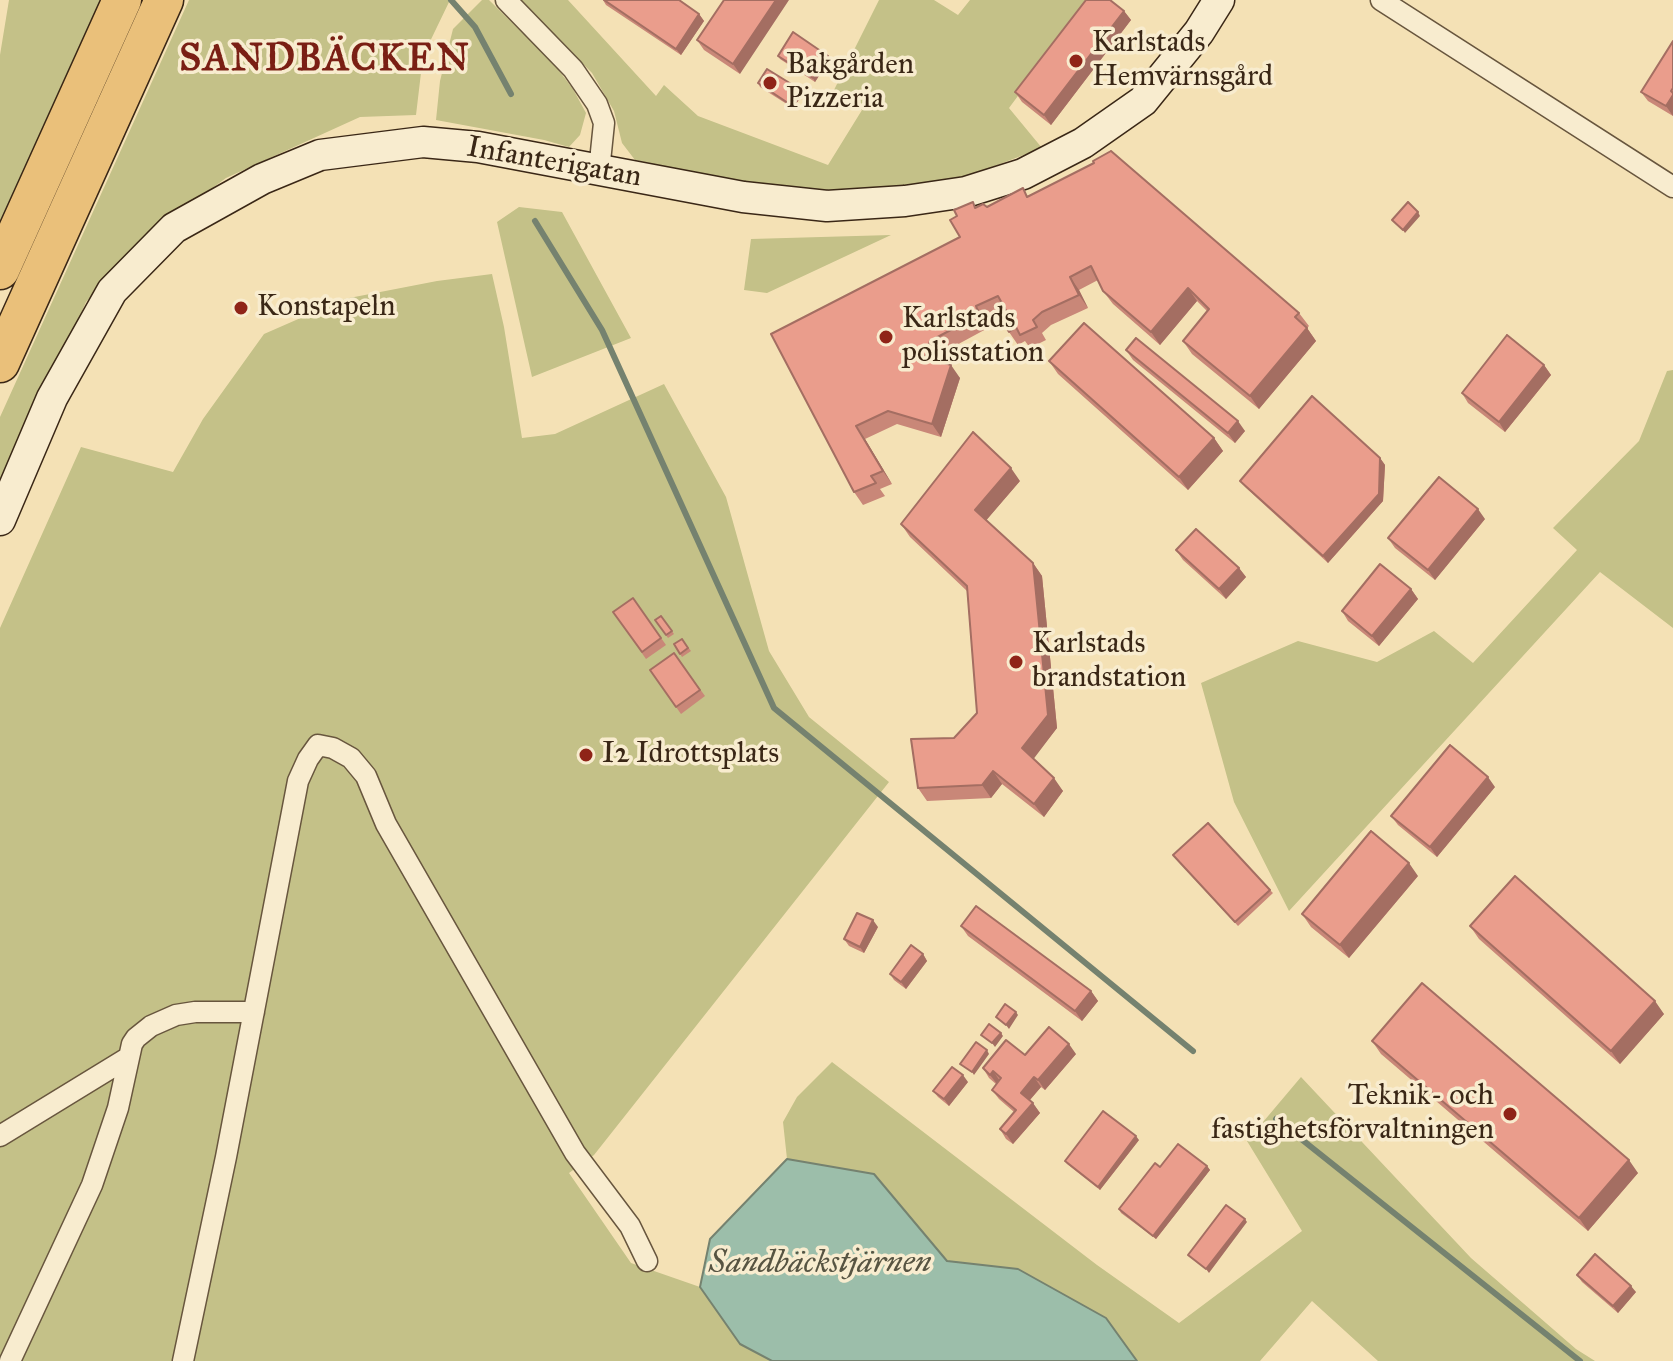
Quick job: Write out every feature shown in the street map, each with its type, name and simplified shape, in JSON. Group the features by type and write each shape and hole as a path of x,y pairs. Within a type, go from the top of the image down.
{"highway":[{"path":"0,270 122,0"},
{"path":"0,363 164,0"}],"street":[{"path":"506,0 573,69 597,104 604,123 599,171"},
{"name":"Infanterigatan","path":"0,520 52,398 112,291 174,228 262,179 320,155 423,142 478,147 743,197 827,206 905,201 966,192 1023,174 1071,149 1143,101 1199,32 1219,0"},
{"path":"1381,0 1673,187"},
{"path":"183,1361 298,781 318,745 333,748 351,758 366,776 386,824 575,1153 630,1226 647,1261"},
{"path":"10,1361 92,1185 118,1108 136,1038 164,1019 195,1012 254,1012"},
{"path":"0,1136 129,1057"}],"shaded area":[{"path":"9,0 102,0 0,222 0,55"},
{"path":"189,0 450,0 423,56 416,115 360,117 226,178 144,239 86,302 0,498 0,417"},
{"path":"482,0 489,0 554,64 573,89 586,113 580,135 569,147 436,120 440,81 453,29"},
{"path":"520,0 568,0 656,96 664,85 698,116 828,165 862,110 833,92 879,0 934,0 958,15 970,0 1089,0 1009,108 1042,148 963,178 905,189 825,192 749,184 635,160 622,143 614,111 592,73"},
{"path":"519,207 562,212 631,338 532,377 497,222"},
{"path":"891,235 767,293 744,290 751,239"},
{"path":"492,274 522,438 555,434 664,384 726,497 769,651 809,717 889,782 594,1155 569,1173 631,1263 700,1287 740,1344 772,1361 0,1361 0,628 81,447 173,472 203,419 264,334 344,299"},
{"path":"1673,370 1673,628 1600,572 1289,911 1234,802 1201,683 1298,641 1377,662 1434,631 1473,663 1577,550 1553,528 1639,441 1667,371"},
{"path":"832,1062 1097,1265 1179,1323 1302,1231 1247,1141 1301,1077 1471,1258 1576,1349 1595,1361 1378,1361 1312,1301 1260,1361 1137,1361 1106,1318 1018,1269 947,1261 874,1174 787,1159 783,1122 797,1097"}],"water":[{"name":"Sandbäckstjärnen","path":"787,1159 874,1174 947,1261 1018,1269 1106,1318 1137,1361 772,1361 740,1344 700,1287 710,1239"}],"building":[{"path":"604,0 679,0 699,14 676,49"},
{"path":"724,0 776,0 733,64 697,40"},
{"name":"Karlstads Hemvärnsgård","path":"1086,0 1110,0 1124,11 1044,115 1015,92"},
{"path":"793,32 828,56 813,78 778,56"},
{"path":"1673,41 1673,95 1666,106 1641,92"},
{"path":"767,69 801,90 791,105 758,83"},
{"name":"Karlstads polisstation","path":"1111,151 1299,313 1295,317 1307,328 1250,396 1183,341 1209,309 1188,288 1151,332 1103,291 1091,266 1070,277 1079,295 1042,312 1033,320 1037,327 1020,335 1016,327 1009,332 1002,320 1008,314 998,296 976,306 979,315 930,341 925,357 951,365 932,424 888,411 856,426 883,471 871,476 876,483 854,492 771,334 960,237 950,220 957,216 954,210 973,202 975,208 983,204 987,207 1023,188 1027,197"},
{"path":"1408,202 1418,212 1403,230 1392,220"},
{"path":"1084,323 1214,438 1179,477 1049,361"},
{"path":"1507,335 1544,365 1499,422 1462,393"},
{"path":"1136,338 1238,421 1228,433 1126,350"},
{"path":"1312,396 1380,458 1379,494 1323,556 1240,481"},
{"name":"Karlstads brandstation","path":"973,432 1011,468 975,510 1033,563 1048,715 1022,748 1054,778 1034,804 993,771 982,785 918,788 911,739 954,738 977,713 967,586 901,524"},
{"path":"1439,477 1478,509 1428,570 1388,538"},
{"path":"1196,529 1239,568 1219,589 1176,550"},
{"path":"1380,564 1411,589 1372,636 1342,611"},
{"path":"633,598 661,638 642,652 613,612"},
{"path":"661,616 672,631 666,635 655,620"},
{"path":"682,639 688,648 680,654 674,644"},
{"path":"674,653 700,690 676,707 650,670"},
{"path":"1450,745 1488,777 1430,847 1391,816"},
{"path":"1208,823 1270,890 1235,922 1173,855"},
{"path":"1371,831 1409,863 1340,945 1302,914"},
{"path":"1515,876 1655,1001 1611,1051 1470,926"},
{"path":"976,906 1091,991 1075,1011 961,926"},
{"path":"857,913 873,920 860,947 844,939"},
{"path":"911,945 923,954 901,982 890,974"},
{"name":"Teknik- och fastighetsförvaltningen","path":"1422,983 1629,1160 1579,1218 1372,1041"},
{"path":"1005,1004 1016,1012 1006,1025 996,1017"},
{"path":"989,1024 1001,1033 992,1043 981,1035"},
{"path":"1049,1027 1069,1044 1038,1080 1034,1077 1021,1093 1033,1103 1006,1134 1000,1129 1016,1110 992,1090 1001,1078 993,1071 990,1075 983,1068 1006,1040 1025,1055"},
{"path":"976,1042 987,1050 972,1072 960,1064"},
{"path":"952,1067 963,1075 944,1099 933,1091"},
{"path":"1103,1111 1136,1136 1098,1187 1065,1161"},
{"path":"1178,1144 1207,1166 1153,1236 1119,1209 1155,1163 1160,1167"},
{"path":"1226,1205 1245,1219 1206,1269 1188,1255"},
{"path":"1595,1254 1631,1286 1613,1306 1577,1275"}],"waterway":[{"path":"451,0 475,27 511,94"},
{"path":"535,221 602,330 774,708 1193,1051"},
{"path":"1276,1119 1580,1361"}],"place":[{"name":"Karlstads Hemvärnsgård","path":"1076,61"},
{"name":"Bakgården Pizzeria","path":"770,83"},
{"name":"Konstapeln","path":"241,308"},
{"name":"Karlstads polisstation","path":"886,337"},
{"name":"Karlstads brandstation","path":"1016,662"},
{"name":"I2 Idrottsplats","path":"586,755"},
{"name":"Teknik- och fastighetsförvaltningen","path":"1510,1114"}],"district":[{"name":"SANDBÄCKEN","path":"325,61"}]}
